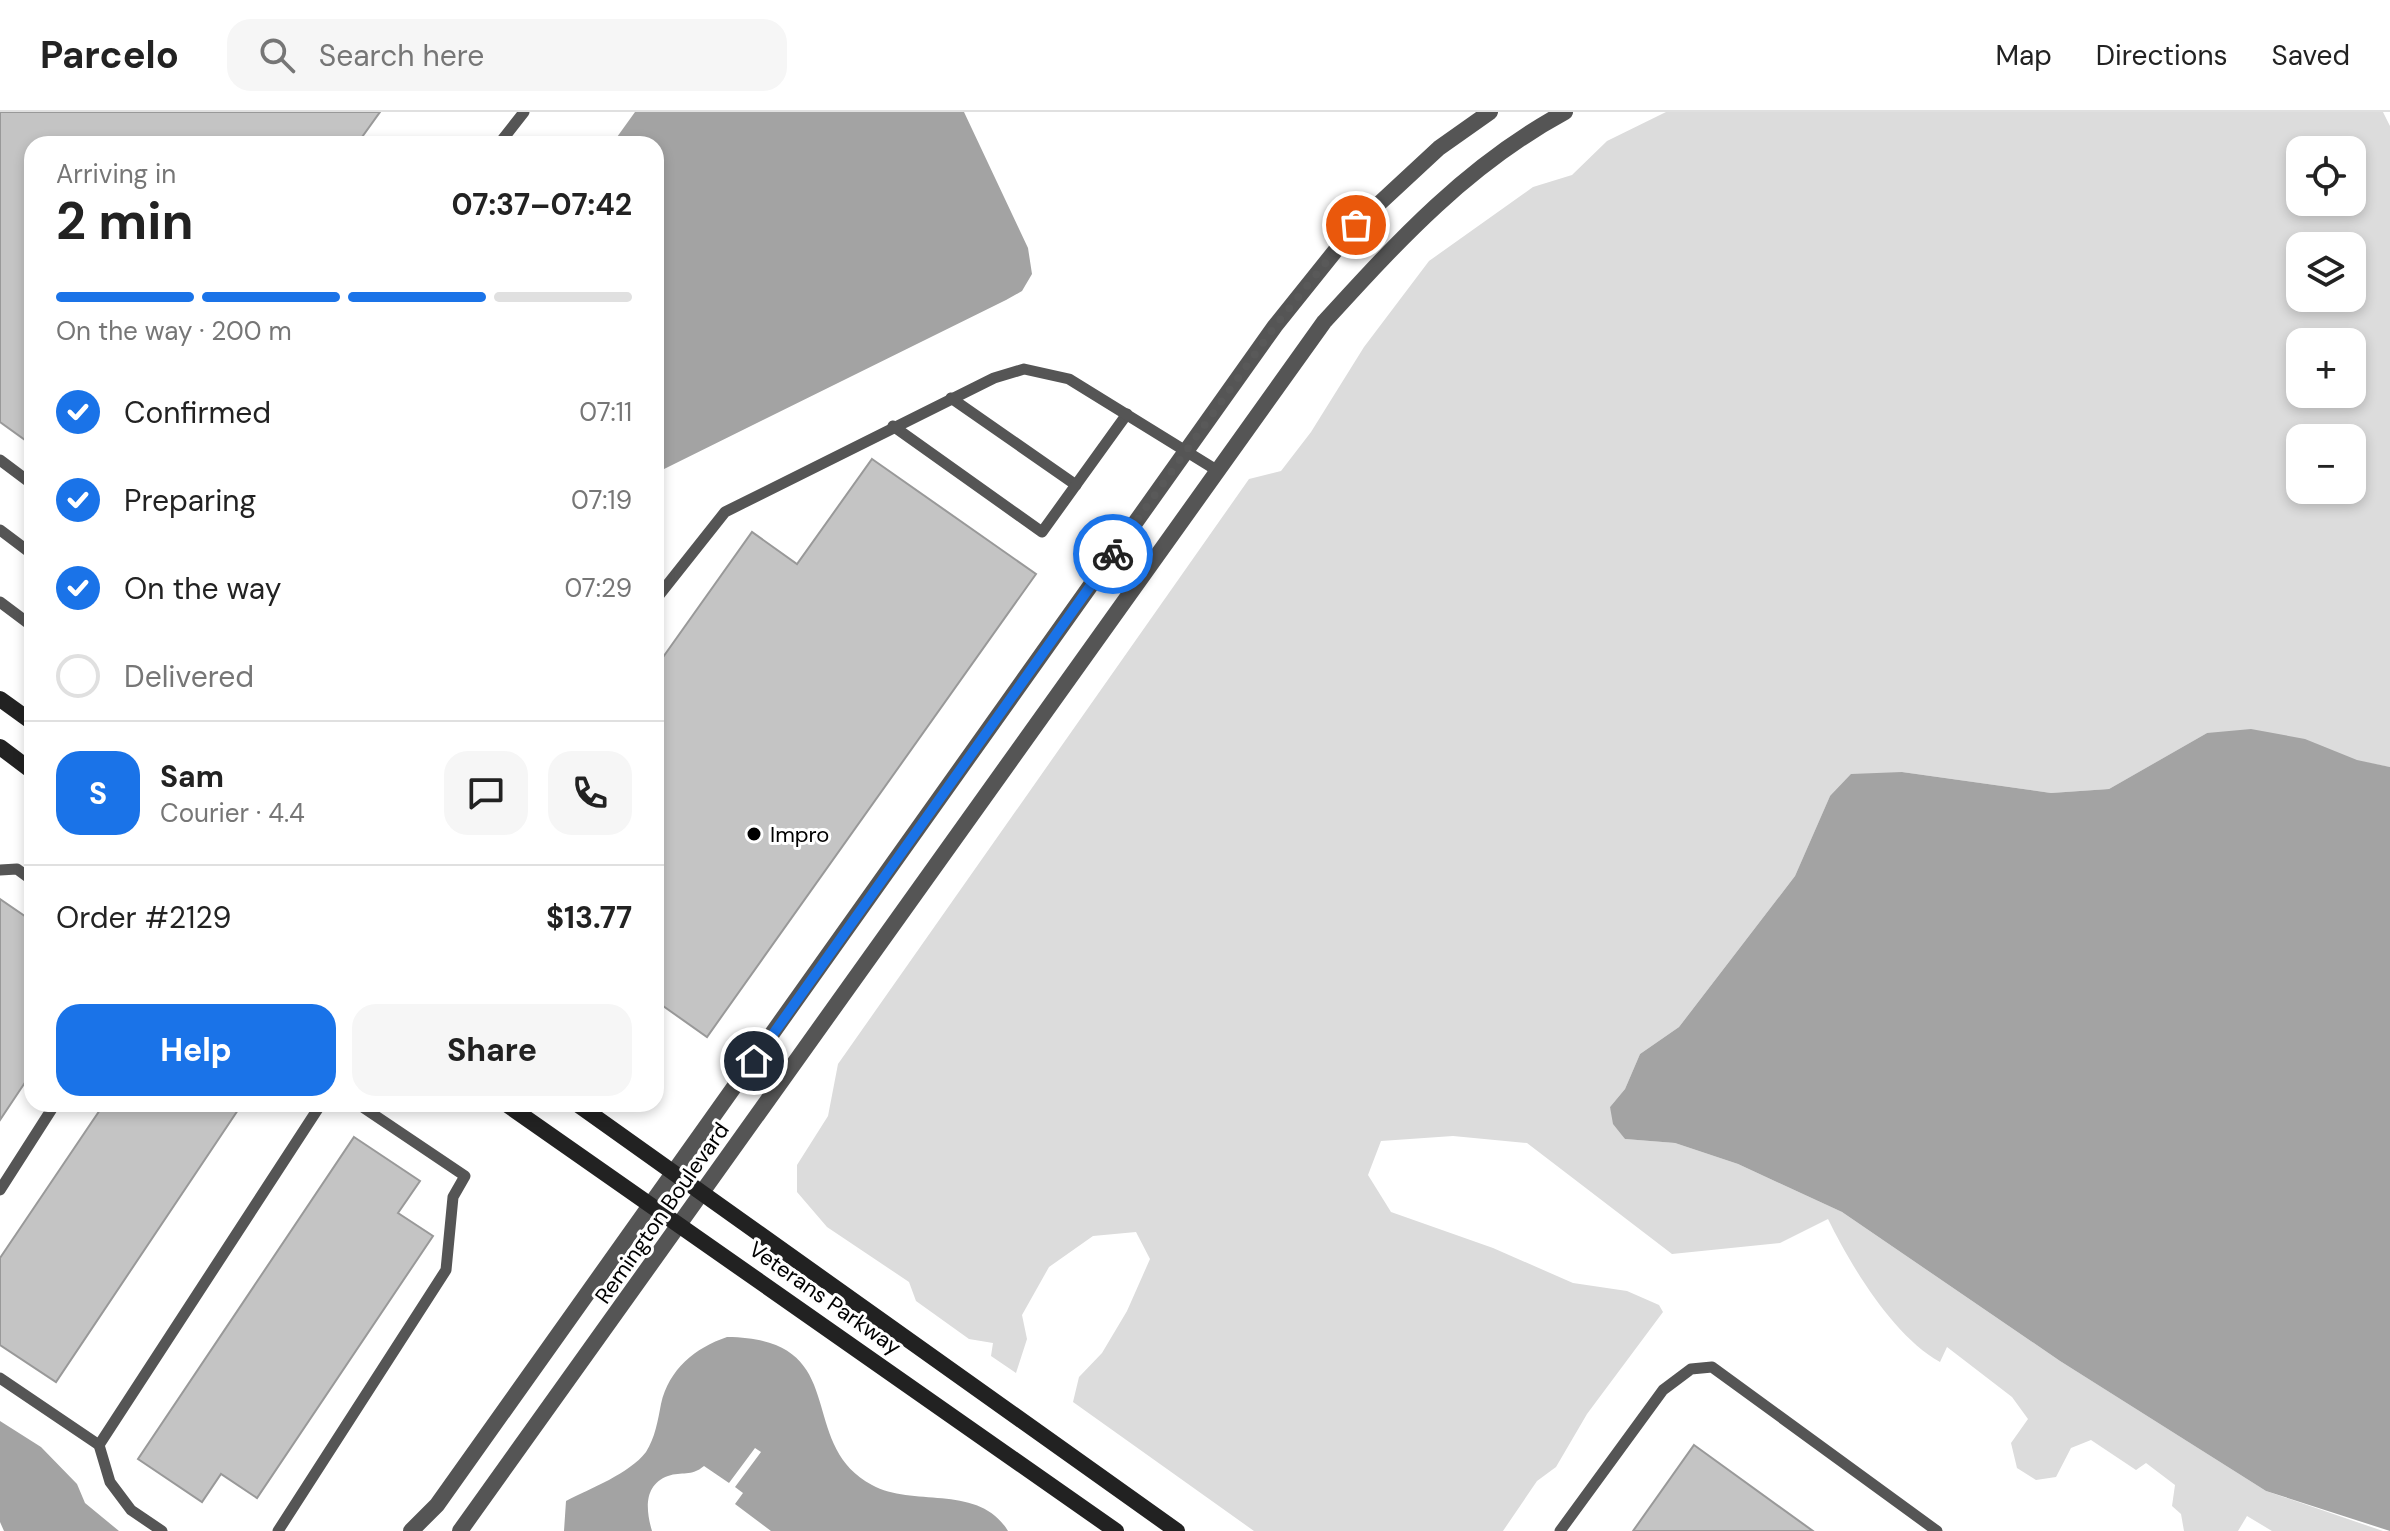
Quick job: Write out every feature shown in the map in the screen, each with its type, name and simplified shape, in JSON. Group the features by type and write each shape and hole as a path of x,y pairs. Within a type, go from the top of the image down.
{"main road":[{"path":"0,699 24,716"},
{"path":"0,747 24,765"},
{"name":"Veterans Parkway","path":"518,1112 1116,1531"},
{"name":"Veterans Parkway","path":"589,1112 1177,1531"}],"street":[{"name":"Remington Boulevard","path":"411,1531 437,1505 676,1172 1275,326 1356,225 1439,148 1490,112"},
{"name":"Remington Boulevard","path":"460,1531 1324,322 1411,226 1522,135 1565,112"}],"lane":[{"path":"505,136 524,112"},
{"path":"664,589 725,512 951,398 994,378 1024,369 1069,379 1218,471"},
{"path":"951,398 1076,485"},
{"path":"893,426 1042,532 1127,414"},
{"path":"0,460 24,478"},
{"path":"0,530 24,548"},
{"path":"0,602 24,620"},
{"path":"0,870 17,869 24,874"},
{"path":"0,1190 50,1112"},
{"path":"99,1445 316,1112"},
{"path":"278,1531 446,1270 453,1197 465,1176 370,1112"},
{"path":"1560,1531 1663,1390 1691,1369 1712,1367 1937,1531"},
{"path":"0,1378 99,1445 110,1482 131,1510 162,1531"}],"shaded area":[{"path":"635,112 964,112 1028,248 1032,274 1022,291 1006,300 664,469 664,136 618,136"},
{"path":"1666,112 2383,112 2390,126 2390,767 2207,733 2109,789 2051,793 1902,772 1830,796 1795,876 1679,1027 1640,1054 1625,1089 1610,1107 1625,1139 1675,1143 1738,1164 1842,1212 2060,1361 2266,1491 2383,1531 2272,1531 2247,1516 2238,1531 2184,1531 2181,1514 2172,1506 2175,1485 2146,1463 2136,1470 2091,1440 2071,1448 2056,1477 2036,1480 2017,1468 2011,1443 2028,1419 2012,1397 1947,1347 1940,1362 1906,1335 1861,1278 1828,1219 1780,1243 1672,1254 1527,1143 1453,1136 1381,1141 1368,1175 1391,1212 1493,1248 1573,1283 1627,1291 1659,1305 1663,1312 1587,1414 1556,1467 1537,1481 1503,1531 1254,1531 1073,1402 1079,1377 1102,1353 1127,1311 1150,1259 1136,1232 1093,1236 1049,1267 1022,1315 1027,1339 1016,1373 991,1356 993,1343 969,1339 916,1301 909,1282 827,1227 797,1192 797,1165 828,1116 838,1064 1249,479 1281,471 1311,432 1364,347 1429,261 1533,187 1572,175 1607,141"},
{"path":"2251,729 2305,739 2357,760 2390,767 2390,1531 2266,1491 2060,1361 1842,1212 1738,1164 1675,1143 1625,1139 1613,1124 1610,1107 1625,1089 1640,1054 1679,1027 1795,876 1830,796 1851,774 1902,772 2051,793 2109,789 2207,733"},
{"path":"727,1337 767,1342 793,1354 808,1373 834,1444 848,1466 872,1485 889,1492 963,1501 996,1516 1008,1531 771,1531 735,1504 743,1493 735,1487 761,1452 755,1448 729,1483 704,1466 695,1472 660,1480 648,1499 652,1531 564,1531 566,1501 609,1480 639,1460 652,1441 665,1392 677,1370 704,1347"},
{"path":"0,1421 41,1447 77,1484 85,1503 119,1531 4,1531 0,1522"}],"building":[{"path":"0,112 380,112 363,136 24,136 24,439 0,422"},
{"name":"Impro","path":"872,459 1036,574 707,1037 664,1007 664,656 752,532 797,564"},
{"path":"0,899 24,916 24,1084 0,1120"},
{"path":"99,1112 237,1112 56,1382 0,1345 0,1258"},
{"path":"354,1137 420,1181 398,1213 433,1236 257,1498 221,1474 202,1502 138,1459"},
{"path":"1694,1445 1813,1531 1633,1531"}],"way so far":[{"path":"1113,554 1275,326 1356,225"}],"place":[{"name":"Impro","path":"754,834"}],"route":[{"path":"754,1061 1113,554"}]}
